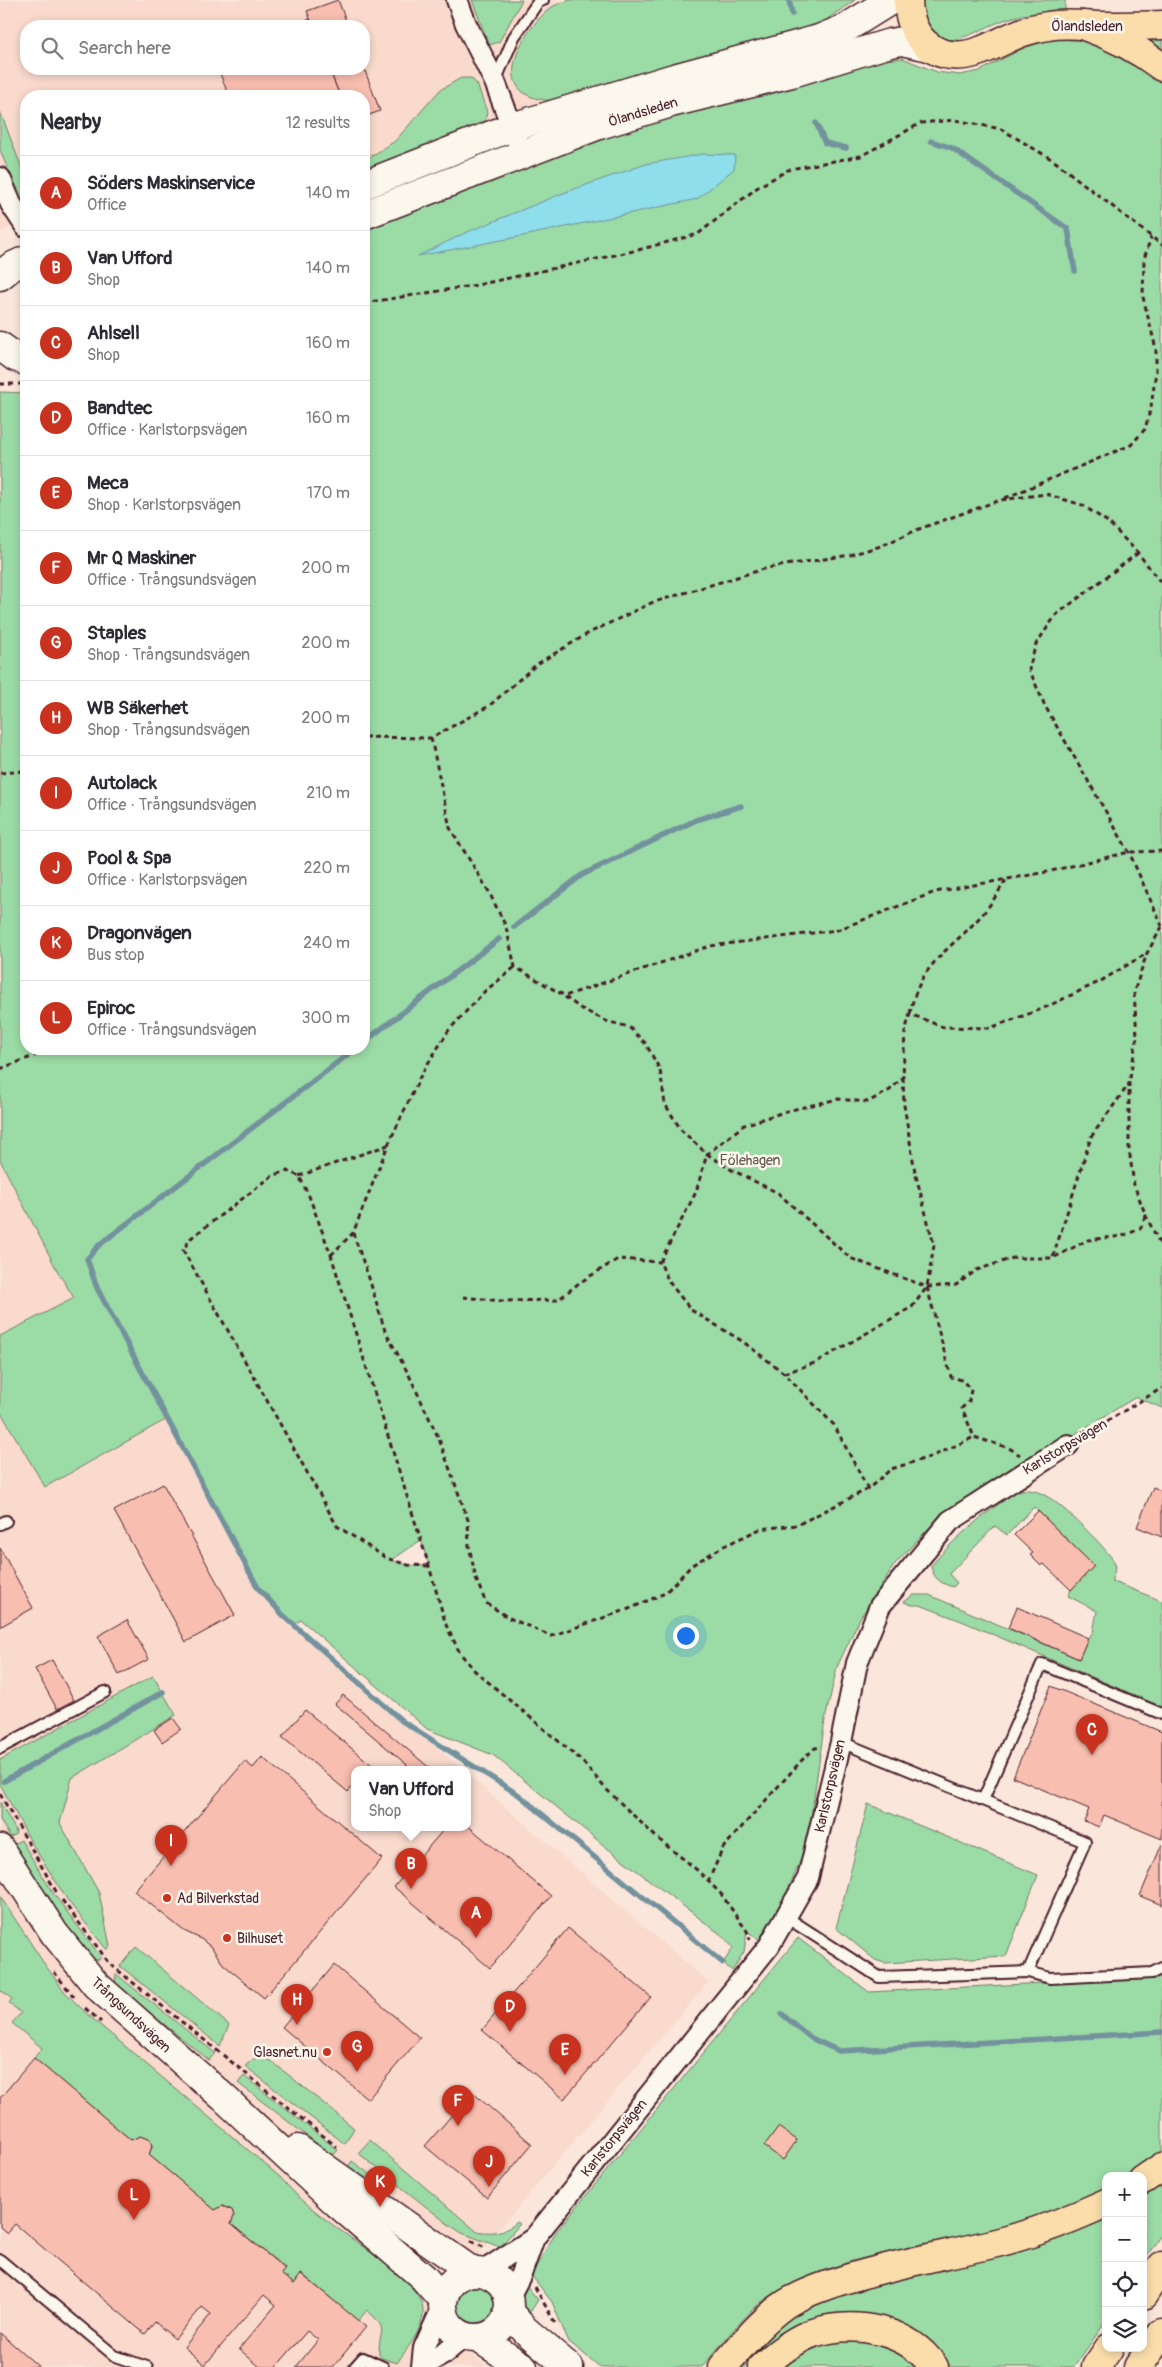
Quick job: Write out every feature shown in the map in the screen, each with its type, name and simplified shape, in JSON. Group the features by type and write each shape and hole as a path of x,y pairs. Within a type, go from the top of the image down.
{"main road":[{"name":"Ölandsleden","path":"370,183 512,127 674,78 798,46 846,28 885,6 891,0"},
{"path":"908,0 908,14 914,29 919,38 930,47"},
{"name":"Ölandsleden","path":"370,213 599,125 736,85 792,73 890,43 902,41 930,47 944,54 963,55 980,51 1013,34 1031,28 1050,25 1162,25"},
{"path":"1082,25 1103,32 1130,45 1162,67"},
{"path":"0,276 11,266 20,262"},
{"name":"Trångsundsvägen","path":"0,1849 54,1933 96,1986 223,2097 338,2204 427,2280 443,2303"},
{"name":"Trångsundsvägen","path":"223,2097 486,2268"},
{"path":"1147,2177 1162,2167"},
{"path":"723,2367 762,2323 786,2304 814,2289 867,2272 994,2244 1074,2218 1102,2205"},
{"path":"1147,2289 1162,2266"},
{"path":"523,2367 450,2325 443,2303 450,2284 457,2278 486,2268 497,2279 508,2305 525,2330 569,2367"},
{"path":"472,2337 494,2332 501,2327 508,2305"},
{"path":"762,2367 778,2352 812,2334 848,2328 865,2328 902,2339 916,2349 934,2367"},
{"path":"1138,2367 1162,2333"},
{"path":"1096,2367 1106,2352"}],"street":[{"path":"457,0 466,24 495,82 522,156"},
{"path":"0,178 11,204 20,218"},
{"name":"Karlstorpsvägen","path":"508,2305 534,2238 769,1946 808,1878 841,1742 857,1663 880,1606 950,1521 1030,1467 1068,1445"},
{"name":"Karlstorpsvägen","path":"486,2268 534,2238"},
{"path":"422,2367 424,2348 443,2303"},
{"path":"422,2367 472,2337"}],"lane":[{"path":"495,82 514,37 540,1"},
{"path":"983,1800 1042,1664 1162,1714"},
{"path":"0,1748 105,1692"},
{"path":"841,1742 1085,1842 1028,1972"},
{"path":"786,1916 879,1977 1028,1972 1050,1978 1152,1973 1162,1968"},
{"path":"0,2260 115,2356 147,2367"},
{"path":"355,2367 363,2358 383,2367"}],"path":[{"path":"370,302 477,284 638,250 698,234 758,187 790,169 861,156 921,123 955,120 1001,129 1053,160 1162,244"},
{"path":"370,737 431,738 489,706 537,664 589,633 651,603 767,568 850,555 880,546 919,529 1000,500 1131,445 1144,429 1151,407 1156,371 1156,349 1143,297 1144,259 1151,236"},
{"path":"0,384 20,384"},
{"path":"1000,500 1046,494 1082,505 1108,522 1138,553 1162,584"},
{"path":"1138,553 1056,615 1036,644 1029,669 1045,706 1129,852 1162,926 1147,953 1134,992 1137,1036 1129,1084 1129,1149 1134,1186 1162,1248"},
{"path":"431,738 450,828 488,890 506,927 515,967 565,996 580,1008 606,1021 629,1027 646,1044 660,1070 665,1104 681,1130 707,1154 728,1168 778,1193 850,1258 927,1287 956,1285 977,1270 1013,1258 1053,1258 1088,1240 1122,1236 1140,1229 1146,1216"},
{"path":"0,773 20,771"},
{"path":"565,996 710,946 837,930 935,892 1006,879 1129,852 1162,851"},
{"path":"974,1436 962,1408 969,1401 971,1390 962,1380 951,1377 927,1287 934,1245 915,1172 904,1105 905,1032 914,992 940,954 980,918 1006,879"},
{"path":"910,1014 943,1027 990,1028 1042,1009 1101,981 1147,953"},
{"path":"332,1255 353,1233 388,1145 422,1073 449,1030 484,992 515,967"},
{"path":"0,1068 36,1055"},
{"path":"660,1262 696,1192 707,1154 744,1125 787,1111 838,1100 868,1102 890,1090 904,1077"},
{"path":"1053,1258 1091,1137 1129,1084"},
{"path":"299,1176 388,1145"},
{"path":"430,1566 408,1565 386,1558 337,1526 183,1250 191,1238 272,1176 288,1171 299,1176 309,1196 332,1255 430,1566 446,1625 460,1653 475,1671 581,1760 605,1788 656,1837 721,1894 747,1931 756,1962"},
{"path":"353,1233 385,1331 410,1374 439,1439 468,1520 469,1546 476,1579 486,1603 509,1618 551,1636 629,1609 666,1593 692,1565 724,1546 760,1529 797,1525 868,1489 891,1469 933,1456 974,1436 1009,1448 1024,1458 1030,1467"},
{"path":"463,1297 502,1301 558,1300 579,1283 618,1259 660,1262"},
{"path":"660,1262 669,1282 691,1310 742,1341 784,1373 834,1425 868,1489"},
{"path":"784,1373 815,1363 912,1307 927,1287"},
{"name":"Karlstorpsvägen","path":"1068,1445 1162,1388"},
{"path":"708,1882 723,1848 802,1760 815,1748 841,1742"},
{"path":"0,1794 61,1899 110,1964 340,2148"},
{"path":"374,2173 395,2188"},
{"path":"469,2241 491,2250 486,2268"},
{"path":"521,2274 537,2289 558,2332"}],"shaded area":[{"path":"0,0 855,0 826,20 370,174 370,90 20,90 20,223 0,232"},
{"path":"0,1160 58,1272 87,1259 258,1588 294,1624 458,1766 351,1766 351,1831 471,1831 471,1777 708,1982 426,2316 487,2367 0,2367"}],"green space":[{"path":"472,0 522,0 499,42 489,45"},
{"path":"570,0 855,0 826,20 783,37 558,99 545,100 527,95 517,85 514,73 521,44 530,29 552,7"},
{"path":"919,0 1065,0 1065,11 1021,15 965,37 942,39 933,33 925,20"},
{"name":"Fölehagen","path":"1162,37 1162,1408 1136,1397 940,1516 895,1564 860,1618 837,1667 825,1720 811,1818 800,1862 780,1908 761,1941 747,1931 744,1952 732,1971 723,1963 733,1948 724,1937 607,1848 493,1755 427,1729 301,1620 294,1624 258,1588 167,1419 45,1487 0,1411 0,1336 74,1298 58,1272 0,1160 0,392 20,393 20,1055 370,1055 370,226 599,138 670,116 862,63 902,58 937,72 960,75 980,71 1025,47 1056,39 1092,41","holes":["421,1540 429,1566 408,1565 392,1560"]},
{"path":"461,78 471,78 477,84 487,112 484,123 475,133 370,174 370,157 395,141 440,90"},
{"path":"0,111 20,163 20,193 10,175 0,150"},
{"path":"1019,1490 1034,1491 1048,1497 1084,1528 1111,1556 1115,1567 1111,1581 1162,1601 1162,1707 964,1622 920,1605 904,1602 913,1595 929,1595 1079,1659 1088,1638 1093,1632 1097,1611 1068,1596 1071,1590 1094,1566 1034,1507 1007,1535 995,1526 949,1574 957,1583 953,1587 939,1580 932,1571 931,1566 961,1535 983,1516"},
{"path":"153,1676 176,1715 72,1778 60,1823 99,1893 110,1946 107,1950 68,1901 32,1844 0,1784 0,1760"},
{"path":"0,1802 16,1831 15,1835 10,1837 0,1820"},
{"path":"868,1804 1038,1875 1006,1956 885,1963 875,1960 836,1928"},
{"path":"21,1840 53,1893 101,1957 99,1960 92,1959 58,1917 14,1844"},
{"path":"0,1896 64,1991 87,2014 280,2177 313,2209 379,2258 417,2294 422,2304 423,2312 420,2327 397,2363 382,2358 379,2355 381,2327 367,2310 358,2321 302,2274 294,2284 281,2274 285,2268 231,2224 234,2216 232,2210 222,2206 215,2210 149,2155 152,2146 150,2140 140,2136 131,2140 34,2058 42,2048 12,2023 21,2013 9,2003 12,1999 2,1991 0,1993"},
{"path":"798,1938 869,1992 1162,1977 1162,2151 1133,2172 1102,2172 1102,2191 1040,2217 970,2236 850,2262 794,2283 767,2298 751,2311 702,2367 600,2367 568,2341 552,2302 531,2275 556,2232"},
{"path":"136,1947 229,2025 220,2046 120,1966"},
{"path":"116,1974 215,2053 209,2060 115,1985"},
{"path":"255,2058 270,2060 354,2128 345,2144 245,2066"},
{"path":"244,2076 338,2150 333,2156 238,2083"},
{"path":"370,2140 475,2230 480,2232 497,2232 517,2222 520,2224 500,2247 462,2233 358,2153"},
{"path":"352,2161 386,2186 381,2192 348,2167"},
{"path":"1162,2183 1162,2233 1147,2256 1147,2217 1147,2193"},
{"path":"1102,2218 1102,2327 1074,2367 951,2367 923,2337 904,2326 863,2314 842,2313 822,2315 802,2322 772,2342 746,2367 736,2367 790,2315 818,2300"},
{"path":"472,2284 480,2284 487,2287 493,2293 496,2304 493,2315 487,2321 480,2324 472,2324 465,2321 459,2315 456,2308 456,2300 459,2293 465,2287"},
{"path":"526,2285 538,2300 527,2317 522,2301"},
{"path":"849,2340 885,2348 917,2367 781,2367 796,2356 813,2348"}],"water":[{"path":"703,154 735,155 734,169 697,199 418,256 465,233 566,192 646,164"}],"building":[{"path":"338,0 346,20 311,20 307,11"},
{"path":"220,75 331,75 338,90 227,90"},
{"path":"331,75 367,75 380,111 370,115 370,90 338,90"},
{"path":"163,1484 235,1615 186,1642 114,1511"},
{"path":"1153,1487 1162,1491 1162,1537 1137,1527"},
{"path":"1038,1511 1094,1566 1071,1590 1044,1564 1041,1566 1030,1555 1033,1553 1014,1535"},
{"path":"0,1548 33,1608 0,1627"},
{"path":"1017,1607 1088,1638 1079,1659 1008,1628"},
{"path":"127,1620 149,1659 119,1675 98,1636"},
{"path":"52,1660 74,1700 57,1709 35,1669"},
{"path":"1051,1686 1162,1732 1162,1839 1104,1815 1099,1827 1084,1821 1089,1809 1013,1777"},
{"path":"343,1695 427,1766 408,1766 335,1704"},
{"path":"305,1710 373,1766 351,1766 351,1788 348,1792 282,1737"},
{"path":"173,1718 181,1729 162,1742 154,1730"},
{"path":"262,1757 382,1859 264,1998 223,1964 212,1948 201,1939 184,1931 134,1891 245,1761 253,1768"},
{"path":"471,1828 551,1896 490,1968 394,1887 442,1831 471,1831"},
{"path":"1162,1844 1162,1905 1140,1896"},
{"path":"568,1928 651,1997 564,2099 482,2030"},
{"path":"334,1965 420,2038 368,2099 282,2027"},
{"path":"34,2058 131,2140 140,2136 150,2140 152,2146 149,2155 215,2210 222,2206 232,2210 234,2216 231,2224 285,2269 281,2274 294,2284 301,2274 366,2327 333,2367 296,2367 318,2340 307,2331 276,2367 260,2367 239,2349 276,2305 264,2295 205,2365 184,2347 211,2314 202,2307 175,2339 155,2322 145,2334 15,2224 7,2233 0,2227 0,2098"},
{"path":"472,2092 532,2144 487,2198 425,2146"},
{"path":"778,2127 797,2140 783,2160 764,2146"},
{"path":"0,2333 39,2367 0,2367"}],"waterway":[{"path":"789,0 792,14"},
{"path":"816,123 825,143 846,148"},
{"path":"931,141 952,148 1068,229 1075,271"},
{"path":"514,927 582,875 696,820 741,806"},
{"path":"370,1037 499,939"},
{"path":"347,1055 99,1245 87,1259 97,1288 258,1588 283,1615 402,1721 519,1795 723,1963"},
{"path":"4,1781 163,1692"},
{"path":"782,2014 811,2038 839,2051 1162,2032"}],"place":[{"name":"Ahlsell","path":"1092,1755"},
{"name":"Autolack","path":"171,1866"},
{"name":"Van Ufford","path":"411,1889"},
{"name":"Ad Bilverkstad","path":"167,1898"},
{"name":"Bilhuset","path":"227,1938"},
{"name":"Söders Maskinservice","path":"476,1938"},
{"name":"WB Säkerhet","path":"297,2025"},
{"name":"Bandtec","path":"510,2032"},
{"name":"Glasnet.nu","path":"327,2052"},
{"name":"Staples","path":"357,2072"},
{"name":"Meca","path":"565,2075"},
{"name":"Mr Q Maskiner","path":"458,2126"},
{"name":"Pool & Spa","path":"489,2187"},
{"name":"Dragonvägen","path":"380,2207"},
{"name":"Epiroc","path":"134,2220"}]}
